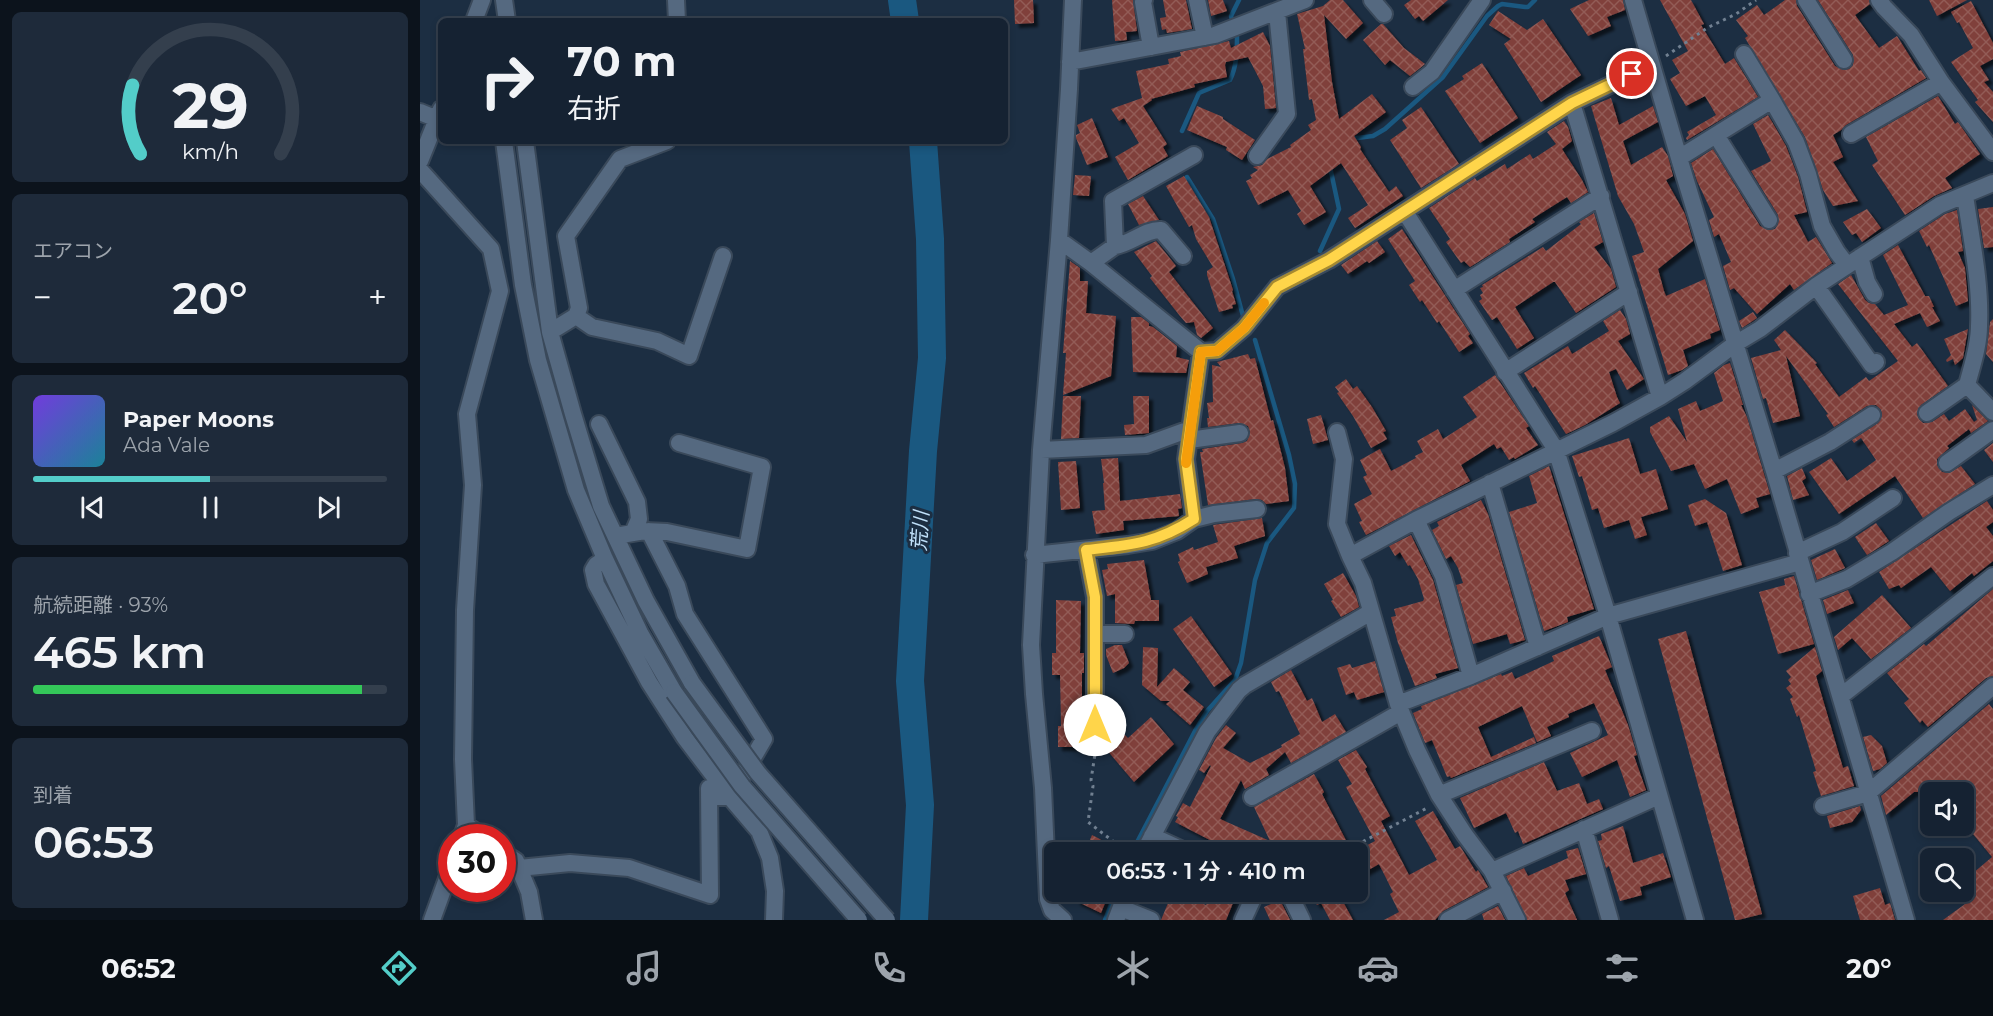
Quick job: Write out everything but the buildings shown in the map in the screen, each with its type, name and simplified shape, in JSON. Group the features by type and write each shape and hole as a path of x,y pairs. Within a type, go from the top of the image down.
{"street":[{"path":"504,0 507,18"},
{"path":"676,0 677,18"},
{"path":"1063,920 1052,910 1048,899 1043,788 1031,645 1034,555 1059,240 1073,0"},
{"path":"1144,0 1151,47"},
{"path":"1197,0 1205,37"},
{"path":"1070,62 1215,35 1305,0"},
{"path":"1372,0 1384,14"},
{"path":"1413,87 1432,72 1482,0"},
{"path":"1634,0 1906,920"},
{"path":"1806,0 1844,60"},
{"path":"1879,0 1911,35 1941,82 1991,146"},
{"path":"1257,156 1287,114 1276,12"},
{"path":"1744,54 1796,142 1808,174 1822,226 1837,252 1853,261 1874,294"},
{"path":"1059,240 1201,352 1217,351 1244,328 1277,287 1329,260 1572,103 1652,65"},
{"path":"1851,134 1941,82"},
{"path":"1679,158 1772,100"},
{"path":"1572,103 1660,397"},
{"path":"420,112 438,114"},
{"path":"420,161 438,116"},
{"path":"1716,135 1769,220"},
{"path":"504,144 523,285 538,360 576,490 605,559 640,633 674,692 742,786 859,920"},
{"path":"525,144 550,332 601,506 615,537 646,601 692,683 758,773 887,920"},
{"path":"550,332 576,316 579,308 566,236 620,159 659,144"},
{"path":"1115,246 1113,201 1194,154"},
{"path":"420,170 491,249 500,291 467,414 473,485 465,610 464,824"},
{"path":"1350,556 1416,520 1613,423 1660,397 1760,329 1816,286 1940,205 1993,183"},
{"path":"1927,413 1966,385 1975,358 1980,327 1977,283 1965,195"},
{"path":"1454,290 1601,196"},
{"path":"1405,212 1556,450 1608,616 1695,920"},
{"path":"1091,263 1115,246 1125,245 1154,229 1161,230 1183,256"},
{"path":"576,316 592,327 657,341 689,356 723,256"},
{"path":"499,287 523,285"},
{"path":"1816,286 1872,365 1876,362"},
{"path":"1505,372 1629,292"},
{"path":"1194,519 1186,459 1201,352"},
{"path":"1966,385 1993,412"},
{"path":"1774,471 1830,442 1872,415"},
{"path":"599,424 638,502 641,532 677,585 685,614 764,739 730,797"},
{"path":"1947,463 1993,430"},
{"path":"1338,432 1344,459 1337,524 1363,583 1399,708 1441,798 1465,836 1492,871 1517,920"},
{"path":"1041,450 1146,445 1189,435 1239,433"},
{"path":"615,537 641,532 667,532 747,549 762,467 679,443"},
{"path":"1490,483 1538,647"},
{"path":"1809,594 1847,579 1893,552 1949,512 1993,485"},
{"path":"1252,797 1399,708 1608,616 1798,557 1842,532 1893,498"},
{"path":"1034,555 1152,541 1177,531 1194,519 1214,514 1257,509"},
{"path":"1416,520 1443,576 1471,676"},
{"path":"1086,550 1095,597 1095,725"},
{"path":"605,559 593,570 596,584 649,682 684,738 759,831 770,858 775,891 774,920"},
{"path":"1841,696 1993,576"},
{"path":"1149,842 1207,732 1239,690 1371,612"},
{"path":"1095,634 1125,634"},
{"path":"1823,806 1868,793 1993,686"},
{"path":"1441,798 1592,731"},
{"path":"519,868 570,863 629,868 710,895 709,769"},
{"path":"1492,871 1659,796"},
{"path":"709,797 730,797"},
{"path":"1584,829 1610,920"},
{"path":"1152,836 1165,842"},
{"path":"516,861 529,892 534,920"},
{"path":"1448,920 1503,891"},
{"path":"432,920 439,902"},
{"path":"1243,920 1252,902"},
{"path":"1293,902 1302,920"},
{"path":"1118,914 1151,920"}],"path":[{"path":"1652,65 1707,28 1736,14 1756,0"},
{"path":"1095,725 1098,732 1088,822 1114,842"},
{"path":"1361,842 1441,798"}],"waterway":[{"name":"荒川","path":"902,0 905,18"},
{"path":"1233,23 1231,16 1239,0"},
{"path":"1349,139 1373,136 1385,129 1443,77 1487,16 1498,6 1502,4 1528,7 1535,0"},
{"path":"1182,131 1199,93 1230,80 1237,52 1237,35"},
{"name":"荒川","path":"914,920 920,805 910,681 923,451 932,358 930,239 923,144"},
{"path":"1320,251 1339,209 1330,167"},
{"path":"1187,177 1213,219 1243,316"},
{"path":"1137,842 1207,711 1235,680 1241,663 1255,580 1267,543 1294,508 1295,484 1289,455 1255,340"},
{"path":"1105,920 1112,902"}],"slow traffic":[{"path":"1186,463 1201,352 1217,351 1244,328 1264,303"}],"route":[{"path":"1095,725 1095,597 1086,550 1152,541 1177,531 1194,519 1186,459 1201,352 1217,351 1244,328 1277,287 1329,260 1572,103 1632,74"}]}
